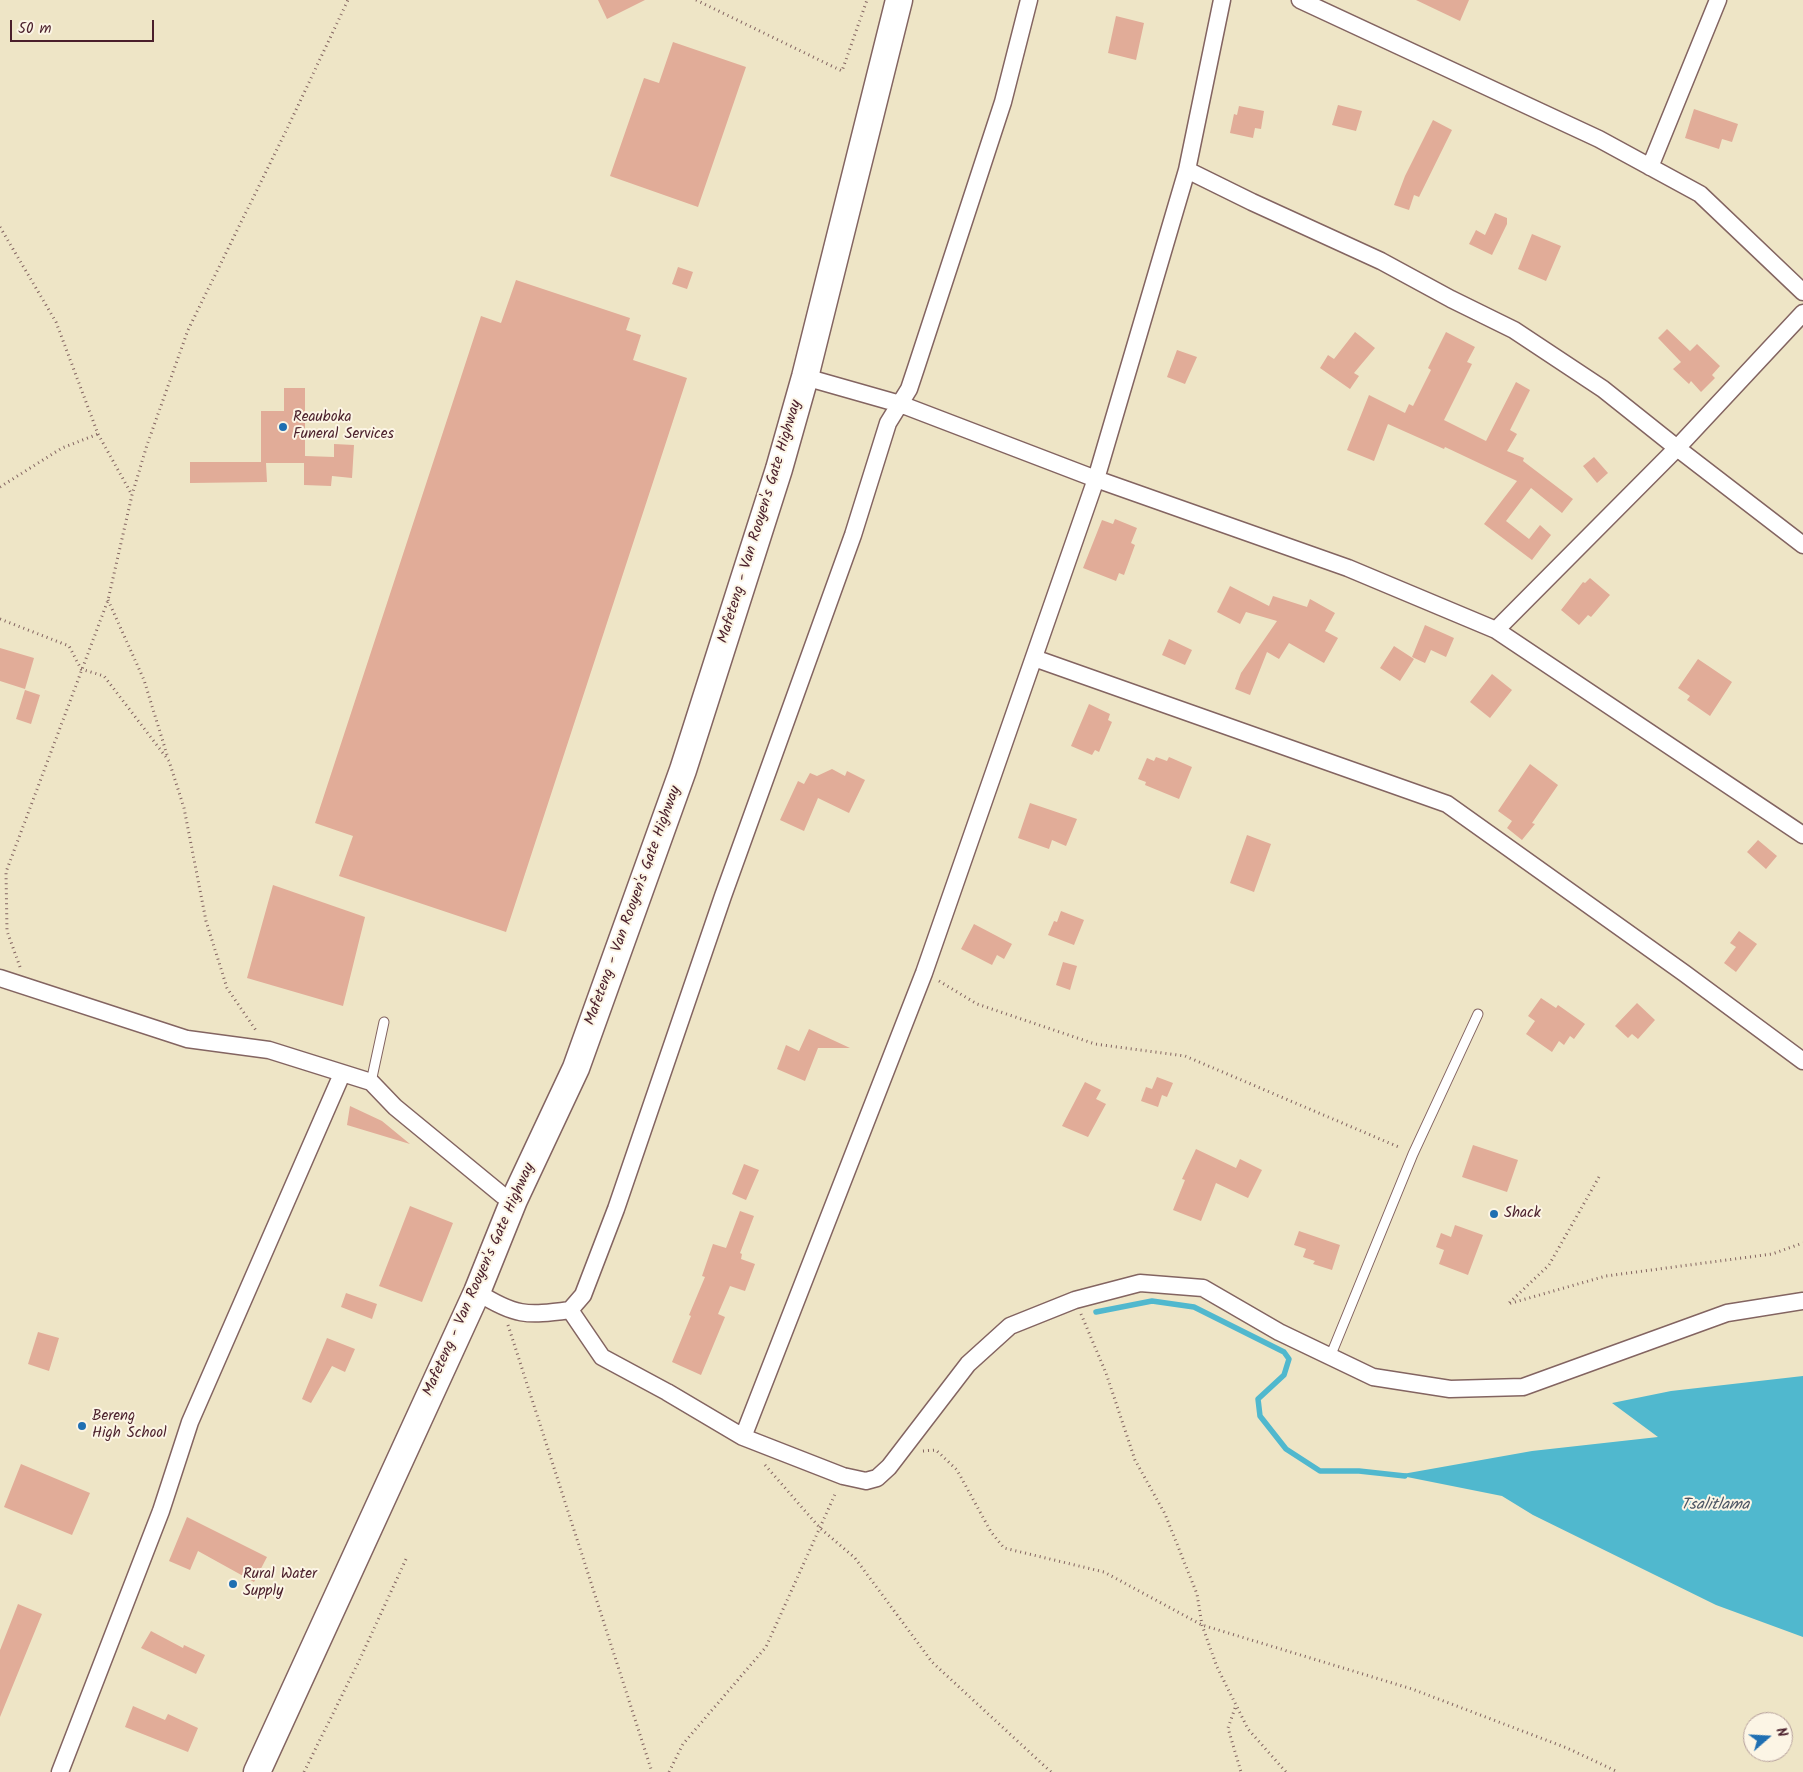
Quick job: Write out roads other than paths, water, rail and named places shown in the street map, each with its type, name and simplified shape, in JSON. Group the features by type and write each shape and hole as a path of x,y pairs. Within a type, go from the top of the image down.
{"main road":[{"name":"Mafeteng - Van Rooyen's Gate Highway","path":"257,1772 477,1292 514,1200 576,1068 680,780 779,469 805,377 898,0"}],"street":[{"path":"477,1292 502,1308 535,1315 570,1310 582,1295 616,1209 723,896 854,535 888,423 900,404 916,368 1003,102 1029,0"},
{"path":"743,1437 924,973 1096,479 1187,170 1222,0"},
{"path":"1300,0 1599,139 1700,194 1803,292"},
{"path":"1650,167 1718,0"},
{"path":"1187,170 1381,261 1514,330 1603,389 1803,545"},
{"path":"1496,630 1677,448 1803,312"},
{"path":"805,377 900,404 1096,479 1348,568 1496,630 1803,835"},
{"path":"1034,658 1447,804 1684,973 1803,1061"},
{"path":"0,978 187,1039 269,1050 371,1082 395,1107 502,1195 514,1200"},
{"path":"60,1772 162,1511 190,1422 342,1074"},
{"path":"570,1310 602,1357 667,1392 743,1437 843,1476 866,1482 877,1478 890,1467 968,1364 1010,1326 1075,1300 1140,1283 1203,1288 1279,1332 1373,1378 1450,1389 1523,1387 1727,1313 1803,1301"}],"lane":[{"path":"1330,1357 1413,1154 1478,1014"},
{"path":"371,1082 384,1022"}],"water":[{"name":"Tsalitlama","path":"1803,1376 1803,1637 1716,1605 1533,1515 1502,1496 1397,1475 1532,1451 1658,1437 1612,1403 1671,1391"}],"waterway":[{"path":"1096,1312 1152,1301 1194,1307 1284,1352 1289,1359 1284,1375 1258,1399 1260,1416 1286,1449 1320,1471 1359,1471 1405,1476"}],"place":[{"name":"Reauboka Funeral Services","path":"283,427"},
{"name":"Shack","path":"1494,1214"},
{"name":"Bereng High School","path":"82,1426"},
{"name":"Rural Water Supply","path":"233,1584"}]}
